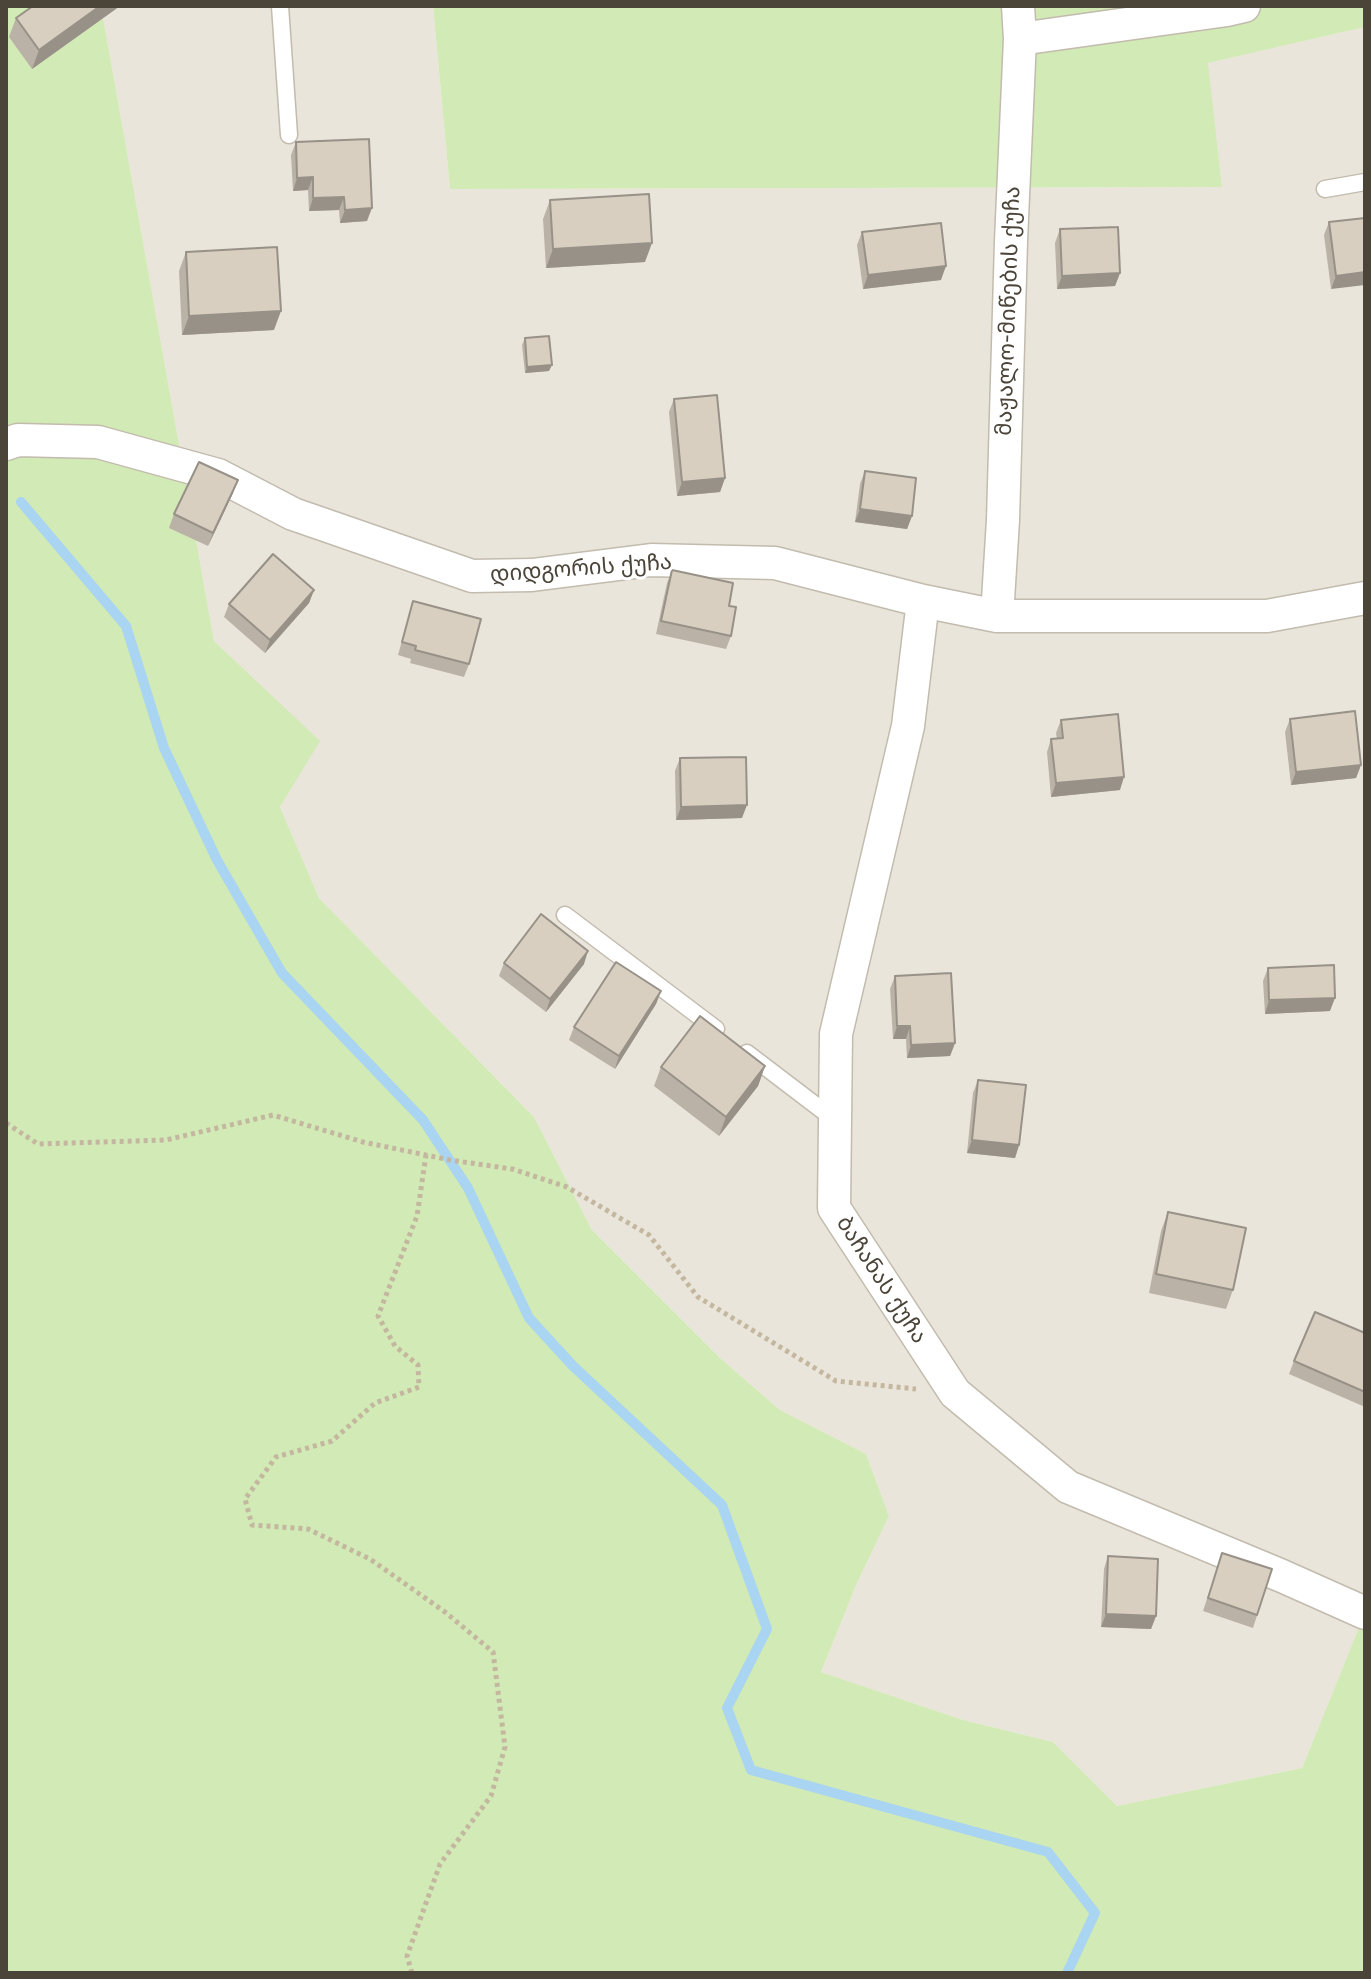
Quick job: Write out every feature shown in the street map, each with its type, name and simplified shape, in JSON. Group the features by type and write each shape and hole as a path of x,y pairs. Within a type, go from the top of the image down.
{"street":[{"name":"მაჟალო-მიწების ქუჩა","path":"997,616 1020,39 1018,6"},
{"path":"1020,39 1244,6"},
{"name":"დიდგორის ქუჩა","path":"6,444 18,440 98,442 218,475 293,514 472,576 532,575 651,560 775,563 923,601 997,616 1267,616 1365,598"},
{"name":"ბაჩანას ქუჩა","path":"923,601 908,726 836,1034 834,1208 955,1393 1068,1487 1365,1613"}],"lane":[{"path":"280,6 289,135"},
{"path":"1325,189 1365,182"},
{"path":"565,915 835,1120"}],"path":[{"path":"6,1123 38,1144 166,1140 273,1115 363,1142 512,1169 567,1187 649,1235 698,1297 836,1381 955,1393"},
{"path":"412,1973 407,1956 440,1864 491,1796 505,1747 493,1652 445,1612 370,1559 308,1529 252,1525 245,1499 276,1457 332,1441 375,1403 419,1387 418,1365 395,1346 378,1316 417,1216 426,1155"}],"shaded area":[{"path":"101,6 433,6 450,189 1222,187 1207,63 1365,27 1365,1619 1302,1768 1117,1806 1053,1742 963,1720 821,1672 857,1583 889,1516 866,1454 780,1410 720,1358 592,1230 534,1117 319,898 280,807 319,741 214,641"}],"green space":[{"path":"6,6 101,6 214,641 320,741 280,807 319,898 534,1117 592,1230 720,1358 780,1410 866,1454 889,1516 857,1583 821,1672 963,1720 1053,1742 1117,1806 1302,1768 1365,1619 1365,1973 6,1973"},
{"path":"433,6 1365,6 1365,27 1208,63 1222,187 450,189"}],"building":[{"path":"33,6 100,6 39,50 16,18"},
{"path":"369,139 372,208 345,210 344,197 313,198 313,177 297,178 296,142"},
{"path":"649,194 652,243 553,249 550,200"},
{"path":"1365,218 1365,272 1336,276 1329,222"},
{"path":"941,223 946,266 868,275 862,232"},
{"path":"1118,227 1120,273 1062,276 1060,229"},
{"path":"277,247 281,311 189,316 186,252"},
{"path":"549,336 552,365 527,367 525,338"},
{"path":"717,395 725,478 682,482 674,399"},
{"path":"199,462 238,480 213,533 174,514"},
{"path":"865,471 916,478 912,516 860,509"},
{"path":"273,554 314,590 270,640 229,604"},
{"path":"672,570 733,583 729,606 736,607 731,636 661,621"},
{"path":"413,601 481,619 469,664 415,650 416,646 402,642"},
{"path":"1355,711 1361,765 1296,772 1290,719"},
{"path":"1118,714 1124,777 1056,783 1051,739 1063,738 1061,720"},
{"path":"746,757 747,805 681,807 680,758"},
{"path":"541,914 588,951 550,999 504,963"},
{"path":"616,962 661,991 619,1056 574,1027"},
{"path":"1334,965 1335,998 1269,1000 1268,968"},
{"path":"951,973 955,1043 911,1045 910,1026 897,1026 895,976"},
{"path":"700,1016 765,1066 726,1117 661,1067"},
{"path":"978,1080 1026,1085 1019,1145 972,1140"},
{"path":"1168,1212 1246,1228 1233,1290 1156,1274"},
{"path":"1315,1312 1365,1333 1365,1392 1294,1361"},
{"path":"1222,1553 1272,1569 1257,1615 1208,1598"},
{"path":"1108,1556 1158,1559 1156,1616 1106,1614"}],"waterway":[{"path":"21,502 126,626 164,748 217,860 282,973 423,1120 468,1188 529,1318 573,1366 722,1505 767,1629 727,1708 751,1770 1048,1852 1095,1913 1067,1973"}]}
